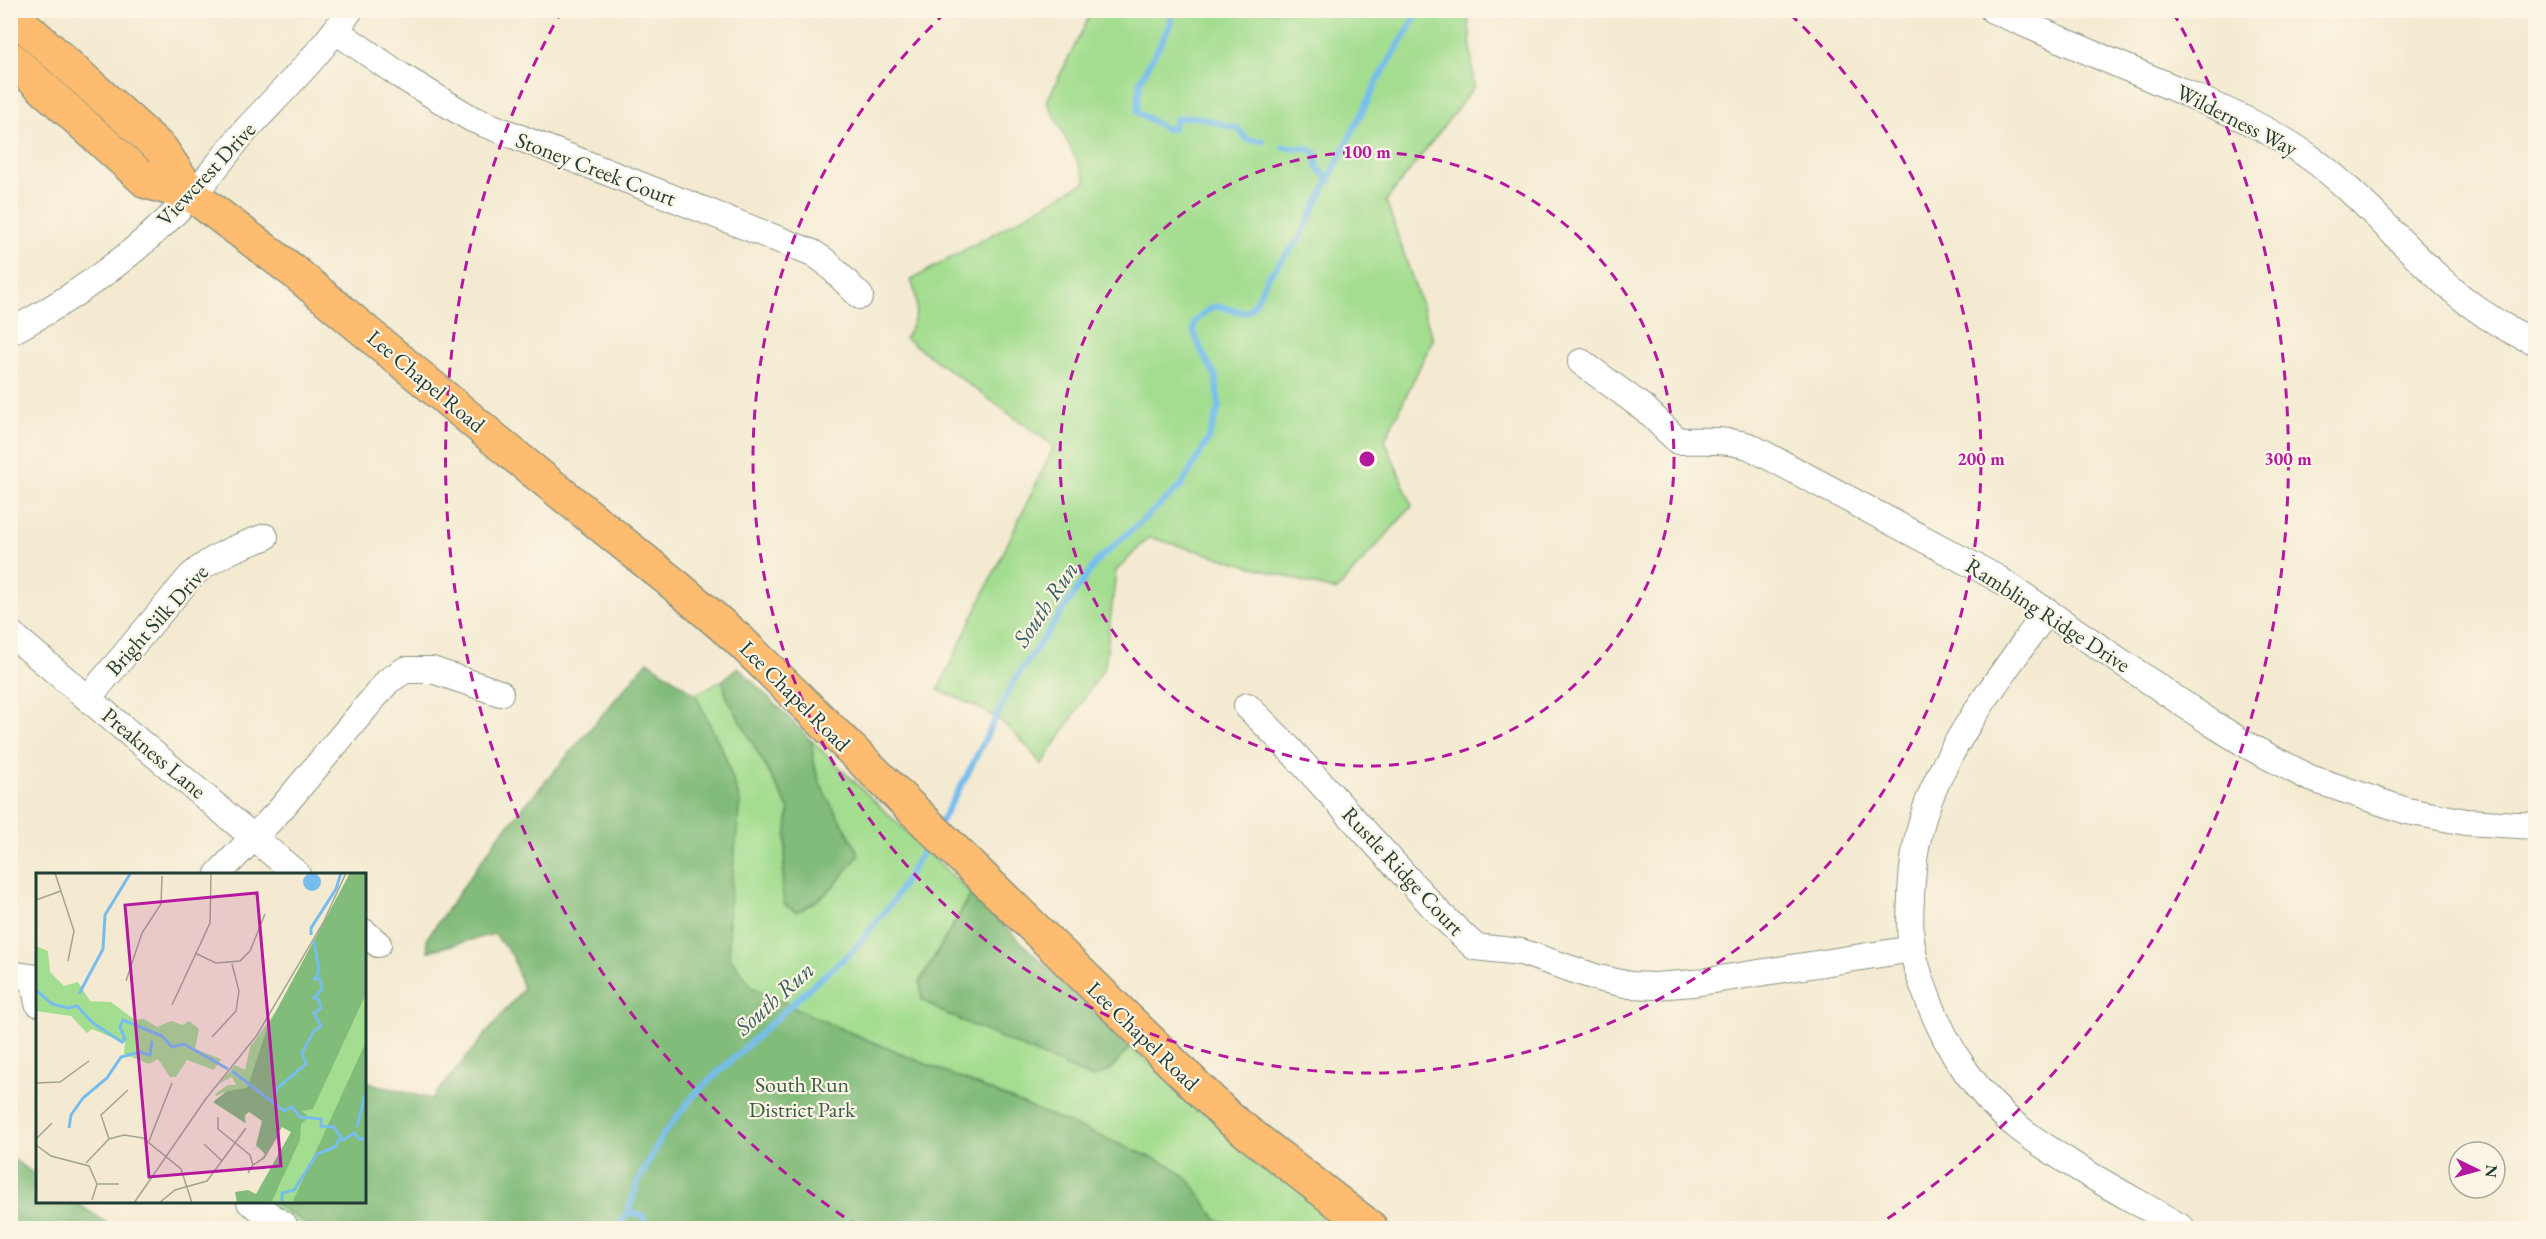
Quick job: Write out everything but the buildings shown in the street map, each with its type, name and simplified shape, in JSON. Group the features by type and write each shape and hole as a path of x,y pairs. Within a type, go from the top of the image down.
{"main road":[{"name":"Lee Chapel Road","path":"10,13 161,149 192,195 292,270 738,639 991,889 1229,1118 1371,1228"},
{"name":"Lee Chapel Road","path":"10,58 147,182 192,195"}],"street":[{"name":"Wilderness Way","path":"1993,10 2224,110 2273,134 2310,158 2345,185 2459,298 2490,319 2535,342"},
{"name":"Viewcrest Drive","path":"10,332 82,290 117,263 192,195 343,21"},
{"name":"Stoney Creek Court","path":"343,21 401,76 472,119 813,253 826,262 860,296"},
{"name":"Rambling Ridge Drive","path":"1581,362 1645,409 1678,441 1735,442 1749,446 1997,578 2213,724 2252,748 2310,778 2407,811 2466,822 2535,826"},
{"name":"Bright Silk Drive","path":"89,697 191,576 207,562 229,549 265,537"},
{"path":"2047,611 1993,687 1946,761 1928,802 1912,873 1910,917 1913,948 1920,978 1950,1046 1965,1071 2001,1112 2019,1128 2053,1151 2182,1228"},
{"name":"Preakness Lane","path":"10,633 89,697 296,873"},
{"path":"219,873 280,810 388,681 405,670 432,670 500,693"},
{"name":"Rustle Ridge Court","path":"1247,706 1285,744 1439,913 1475,947 1521,952 1598,978 1630,985 1655,986 1694,983 1913,948"},
{"path":"27,977 36,998"},
{"path":"251,1203 284,1225"}],"green space":[{"path":"1092,11 1468,11 1474,87 1386,201 1433,339 1385,440 1412,506 1336,591 1149,537 1116,571 1105,666 1042,765 1019,737 996,718 938,690 1054,446 905,338 913,324 916,310 916,296 911,280 1087,181 1047,101"},
{"name":"South Run District Park","path":"648,661 695,694 725,756 740,801 728,919 730,957 752,987 832,1025 1170,1165 1190,1181 1216,1219 1235,1228 313,1228 274,1203 366,1203 366,1082 432,1099 523,989 512,955 494,934 428,951 427,938 499,836"},
{"path":"738,667 812,741 813,759 822,788 859,855 839,881 824,895 796,912 785,905 782,890 789,809 726,695 723,680"},
{"name":"South Run District Park","path":"723,680 726,695 789,809 782,889 785,905 854,844 825,795 816,769 812,741 971,894 920,981 1110,1070 1130,1047 1326,1214 1309,1228 289,1228 252,1203 366,1203 366,1200 434,1144 566,944 494,933 428,951 427,938 513,847 729,942 725,756 695,694"},
{"path":"971,894 1130,1047 1110,1070 1092,1078 944,1013 922,1000 920,982"},
{"path":"10,1157 36,1175 36,1203 76,1203 114,1228 11,1228"}],"waterway":[{"path":"1169,10 1171,24 1140,81 1137,112 1166,129 1173,128 1176,119 1195,117 1237,128 1248,140 1263,141"},
{"name":"South Run","path":"940,823 1014,681 1097,561 1181,486 1208,440 1219,408 1216,377 1194,333 1194,323 1214,307 1247,312 1256,302 1267,278 1300,238 1378,80 1420,10"},
{"path":"1283,147 1309,149 1317,154 1317,167 1330,181"},
{"name":"South Run","path":"617,1228 628,1212 638,1182 662,1136 695,1094 808,989 854,950 893,901 930,839"},
{"path":"628,1212 643,1216 648,1228"}]}
